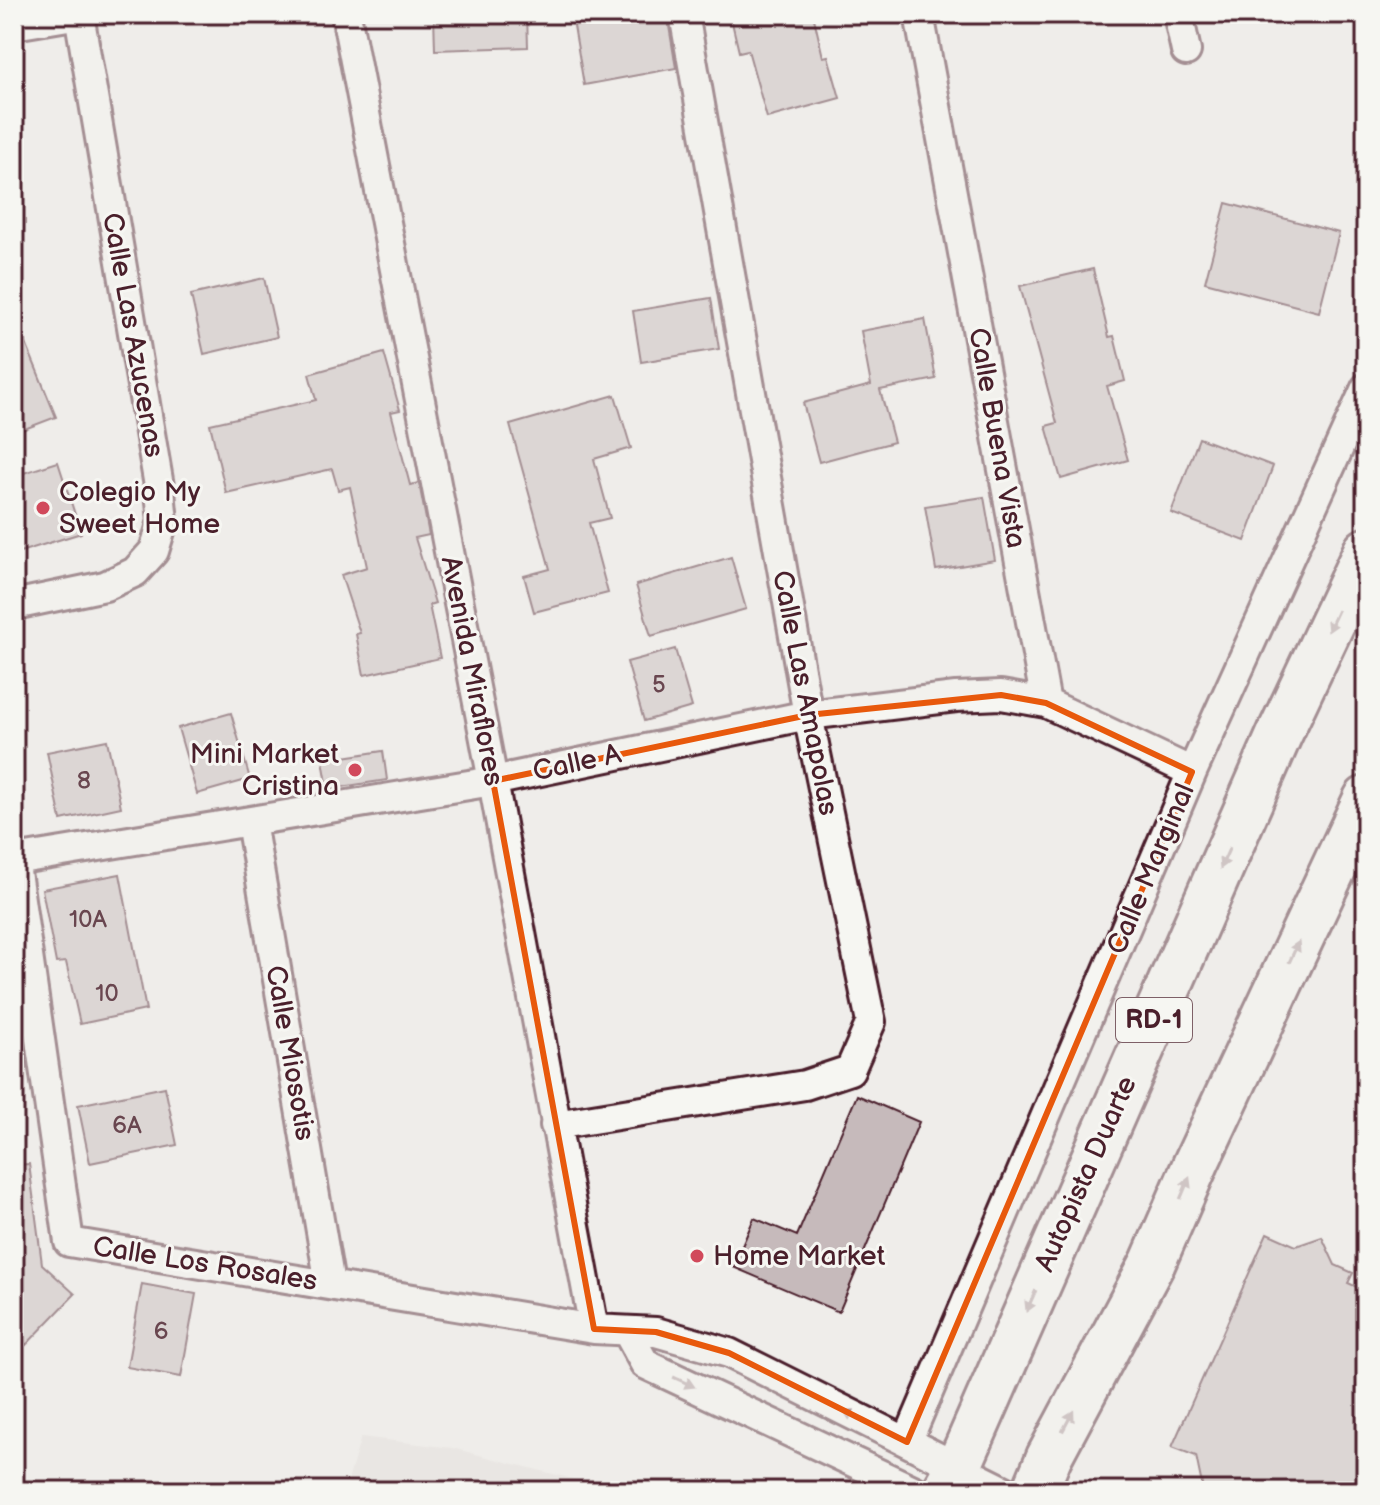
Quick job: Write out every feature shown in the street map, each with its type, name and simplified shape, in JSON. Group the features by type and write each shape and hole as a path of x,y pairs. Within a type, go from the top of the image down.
{"highway":[{"name":"Autopista Duarte","path":"952,1480 1274,748 1366,551"},
{"path":"1035,1491 1049,1457 1153,1262 1366,799"}],"street":[{"path":"14,25 79,14"},
{"name":"Calle Las Azucenas","path":"14,605 105,586 135,572 154,551 163,521 79,14"},
{"name":"Avenida Miraflores","path":"346,14 594,1329"},
{"name":"Calle Las Amapolas","path":"555,1125 805,1085 850,1070 871,1022 808,715 684,14"},
{"name":"Calle Buena Vista","path":"919,14 1046,703"},
{"path":"1178,14 1186,51"},
{"name":"Calle Marginal","path":"907,1442 1192,772 1366,388"},
{"name":"Calle A","path":"14,859 493,781 808,715 956,697 1001,695 1046,703"},
{"path":"1046,703 1192,772"},
{"name":"Calle Miosotis","path":"251,822 330,1284"},
{"name":"Calle Los Rosales","path":"14,859 69,1242 594,1329 656,1332 729,1353 907,1442 952,1480 1005,1491"},
{"path":"628,1333 645,1364 915,1491"}],"highlighted area":[{"path":"1001,695 1046,703 1192,772 907,1442 729,1353 656,1332 594,1329 493,781 808,715"}],"shaded area":[{"path":"361,1437 452,1448 619,1491 345,1491"}],"building":[{"path":"434,14 527,14 528,47 435,50"},
{"path":"572,14 667,14 676,68 584,85"},
{"path":"730,14 813,14 823,57 828,56 840,98 767,118 748,50 739,52"},
{"path":"1226,203 1339,233 1319,312 1205,282"},
{"path":"1093,269 1109,337 1114,336 1125,381 1107,386 1128,460 1061,479 1046,426 1057,423 1020,286"},
{"path":"264,278 277,337 204,354 191,295"},
{"path":"711,298 719,349 641,362 633,311"},
{"path":"14,314 56,417 14,433"},
{"path":"925,319 936,379 880,390 894,442 819,462 803,403 871,385 861,331"},
{"path":"384,353 400,410 391,412 410,485 419,483 429,535 415,538 435,603 429,605 440,658 364,675 356,634 360,633 341,575 367,567 350,487 338,490 332,469 226,493 210,424 316,400 309,374"},
{"path":"615,395 631,448 594,459 610,518 589,523 608,593 534,612 524,576 550,569 510,425"},
{"path":"1199,438 1273,466 1245,541 1171,513"},
{"path":"58,462 81,533 20,552 14,531 14,476"},
{"path":"984,497 995,560 936,570 925,506"},
{"path":"731,557 746,609 651,636 636,585"},
{"path":"675,649 692,707 644,721 627,662"},
{"path":"231,713 250,779 197,794 178,728"},
{"path":"107,740 121,807 61,820 47,752"},
{"name":"Mini Market Cristina","path":"383,751 387,780 328,789 323,760"},
{"path":"120,874 146,1010 80,1024 66,962 56,963 42,889"},
{"path":"165,1087 177,1145 90,1163 78,1105"},
{"path":"857,1095 919,1122 839,1312 733,1267 754,1218 797,1236"},
{"path":"29,1164 42,1264 75,1294 26,1345 14,1333 14,1165"},
{"path":"1267,1233 1296,1246 1322,1237 1335,1265 1353,1273 1348,1283 1366,1291 1366,1491 1211,1491 1202,1485 1196,1456 1172,1447"},
{"path":"142,1284 196,1294 181,1377 127,1367"}],"place":[{"name":"Colegio My Sweet Home","path":"43,508"},
{"name":"Mini Market Cristina","path":"355,770"},
{"name":"Home Market","path":"697,1256"}]}
